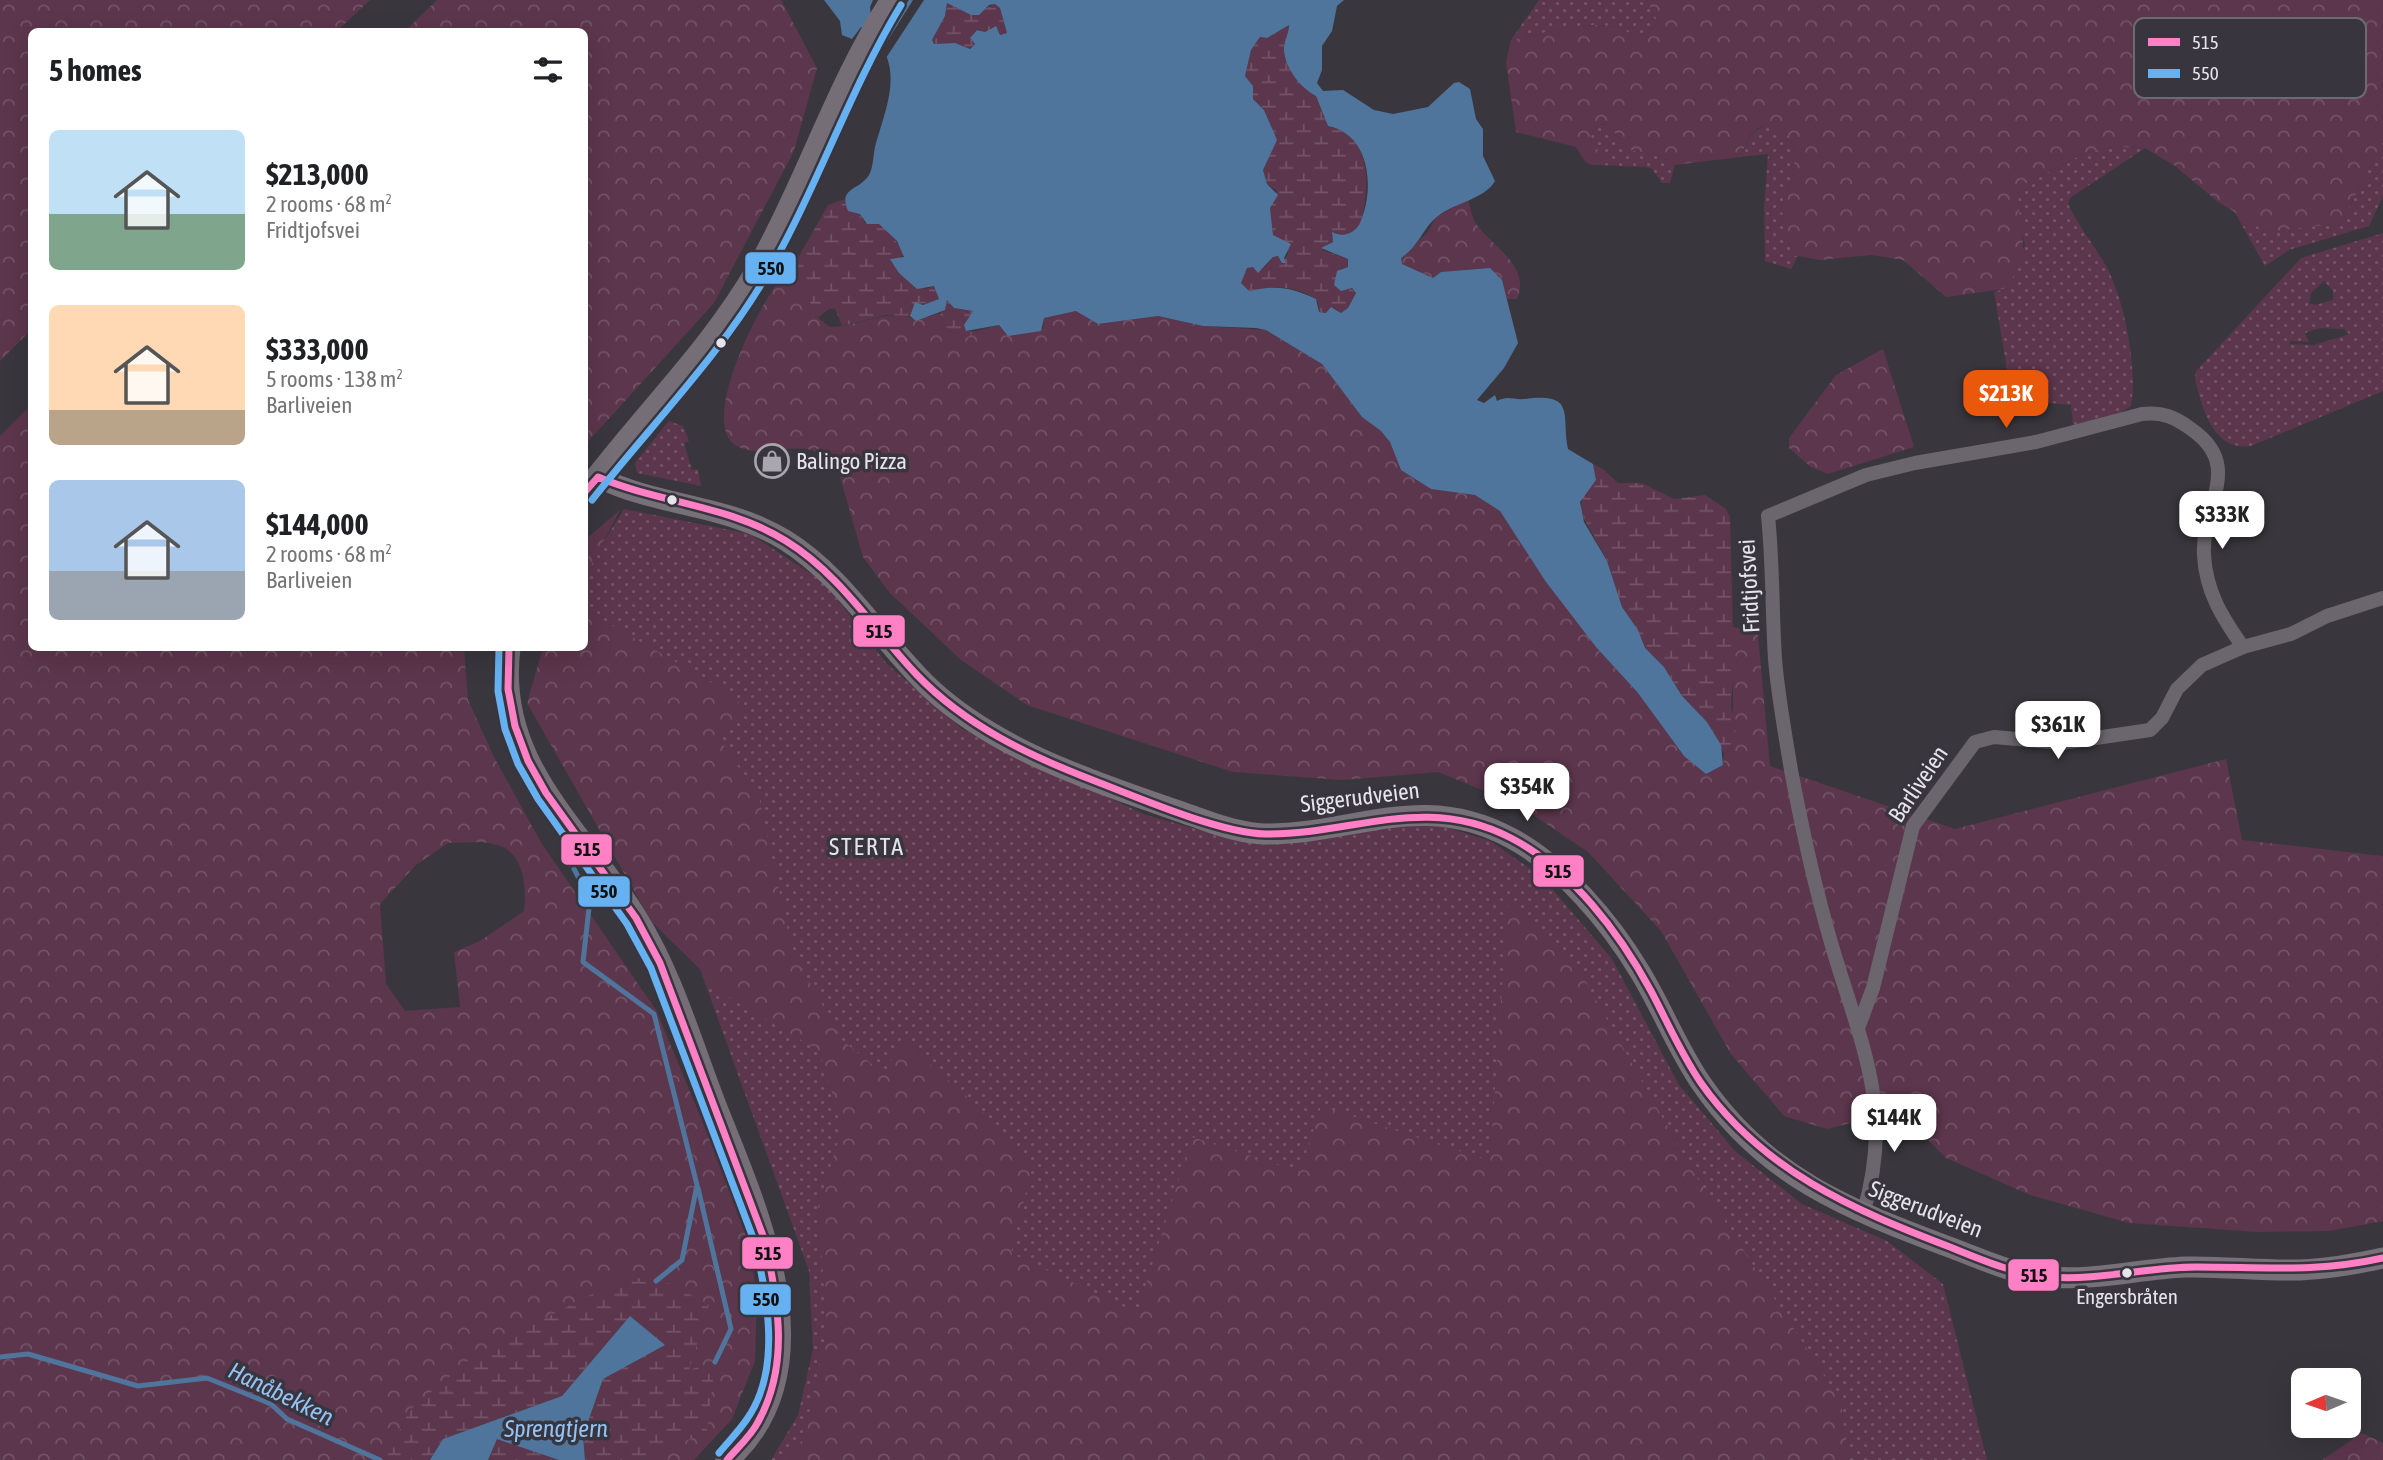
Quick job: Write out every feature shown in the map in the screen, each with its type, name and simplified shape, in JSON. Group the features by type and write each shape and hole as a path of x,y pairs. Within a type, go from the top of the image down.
{"main road":[{"path":"591,485 713,337 743,294 781,225 880,18"},
{"name":"Siggerudveien","path":"591,485 632,491 733,515 782,538 827,572 900,656 940,696 999,737 1060,766 1209,822 1247,832 1275,833 1420,814 1474,822 1511,838 1560,876 1623,947 1647,983 1698,1080 1737,1126 1768,1157 1803,1183 1863,1214 2009,1269 2050,1277 2185,1267 2313,1269 2383,1258"},
{"path":"509,651 509,702 527,762 551,803 619,892 653,949 746,1183 773,1269 779,1322 774,1375 757,1423 743,1446 727,1460"}],"street":[{"name":"Fridtjofsvei","path":"1863,1214 1876,1166 1877,1126 1870,1070 1819,899 1791,768 1775,661 1768,516 1866,475 1915,463 2047,440 2142,414 2158,413 2173,417 2207,441 2215,450 2218,480 2205,535 2206,572 2211,597 2243,647"},
{"name":"Barliveien","path":"1858,1028 1873,988 1913,826 1976,742 1994,737 2062,743 2150,730 2162,718 2177,689 2192,671 2243,647 2291,634 2327,615 2383,598"}],"green space":[{"path":"0,0 370,0 340,28 28,28 28,333 0,361"},
{"path":"437,0 781,0 817,68 794,151 714,303 588,442 588,28 408,28"},
{"path":"1539,0 1647,0 1658,22 1647,34 1631,33 1611,26 1586,25 1511,40"},
{"path":"1647,0 2383,0 2383,142 2343,219 2335,224 2266,232 2217,201 2175,166 2145,148 2112,147 2085,153 2019,187 2023,251 2014,275 2004,289 1946,297 1903,260 1871,255 1820,260 1792,255 1781,206 1794,175 1794,153 1789,135 1778,130 1770,127 1757,129 1740,157 1675,165 1660,156 1629,150 1608,125 1599,124 1591,134 1592,147 1601,151 1603,157 1598,165 1587,162 1576,147 1516,132 1506,62 1511,40 1586,25 1611,26 1631,33 1647,34 1658,22"},
{"path":"947,3 971,15 995,4 1000,8 1007,33 1000,35 998,29 985,32 977,29 970,38 975,44 969,49 955,43 934,44 932,40 945,16"},
{"path":"1289,25 1284,54 1289,68 1299,82 1316,96 1328,126 1351,138 1358,147 1366,170 1366,195 1360,224 1350,233 1332,236 1333,242 1322,250 1348,259 1349,267 1341,268 1347,290 1351,288 1356,293 1348,308 1341,313 1334,308 1326,313 1319,312 1318,302 1294,289 1267,288 1249,291 1240,282 1247,268 1265,267 1274,256 1280,257 1282,263 1288,254 1287,245 1273,235 1270,208 1277,191 1267,184 1263,170 1276,140 1264,110 1253,99 1253,86 1245,76 1251,50 1260,37 1267,38"},
{"path":"1599,124 1608,125 1629,150 1660,156 1675,165 1670,183 1662,183 1652,169 1645,167 1598,165 1603,157 1592,148 1591,134"},
{"path":"1772,125 1789,135 1794,153 1794,175 1781,206 1792,255 1798,256 1791,269 1765,261 1764,207 1768,154 1740,157 1755,131"},
{"path":"2383,142 2383,196 2369,226 2289,250 2265,266 2234,211 2266,232 2343,219"},
{"path":"2112,147 2145,148 2070,198 2068,204 2105,264 2118,295 2131,354 2131,406 2120,413 2073,425 2071,405 2017,400 2008,375 1994,292 2004,289 2025,245 2017,213 2019,187 2085,153"},
{"path":"845,199 846,206 860,214 865,223 879,224 887,229 905,254 900,258 892,258 899,273 925,289 934,286 939,298 933,303 914,304 910,316 886,315 842,326 835,309 830,308 818,318 794,271 794,265 828,205"},
{"path":"1468,199 1477,225 1515,267 1520,287 1517,299 1505,299 1502,280 1485,268 1439,273 1433,278 1402,264 1401,258 1427,233 1436,217"},
{"path":"2383,233 2383,391 2251,446 2229,443 2214,430 2204,411 2195,380 2197,370 2301,258","holes":["2324,281 2333,291 2333,300 2315,305 2309,303 2311,293","2320,328 2344,329 2349,334 2314,345 2289,344 2291,341 2309,342 2305,333"]},
{"path":"794,271 818,318 830,327 897,315 916,321 940,313 944,325 963,340 976,331 999,325 1002,330 1043,328 1044,318 1076,311 1098,324 1158,316 1203,326 1266,330 1322,364 1362,417 1381,431 1390,442 1401,470 1431,489 1475,495 1500,511 1596,647 1638,693 1684,756 1723,765 1724,754 1733,746 1733,627 1752,630 1758,635 1770,766 1955,829 2226,759 2242,840 2383,856 2383,1221 2330,1231 2258,1232 2129,1223 2030,1195 1946,1158 1899,1111 1827,1129 1784,1116 1731,1054 1661,931 1588,852 1517,804 1438,772 1342,780 1233,772 1027,705 961,660 889,592 863,557 836,463 807,449 745,449 737,446 727,434 724,414 728,390 747,337 780,280"},
{"path":"947,300 958,309 973,311 964,325 966,331 976,331 963,340 944,325 940,313 945,310"},
{"path":"1883,349 1914,447 1828,474 1811,467 1789,448 1789,438 1836,375"},
{"path":"28,408 28,651 464,651 468,700 494,757 542,844 656,1010 743,1219 757,1292 755,1361 732,1419 694,1460 643,1460 707,1431 714,1362 689,1371 627,1276 561,1312 409,1411 385,1460 0,1460 0,436","holes":["477,842 503,847 517,861 524,880 524,911 480,941 454,952 460,1007 405,1011 386,984 380,904 416,865 448,843"]},
{"path":"669,421 683,426 689,441 684,443 692,470 698,469 701,486 637,473 635,463"},
{"path":"1593,464 1618,483 1642,483 1674,499 1705,495 1726,509 1730,517 1734,665 1731,706 1736,728 1733,746 1724,754 1707,722 1682,696 1664,667 1644,648 1638,630 1622,607 1607,561 1580,511 1583,496 1596,480"},
{"path":"624,509 750,534 825,583 886,663 962,729 1146,815 1246,843 1404,826 1443,826 1490,841 1541,876 1612,959 1679,1085 1736,1152 1802,1204 1887,1241 1943,1284 1987,1460 771,1460 798,1415 813,1349 809,1271 585,651 588,651 588,567"},
{"path":"620,510 588,571 588,537"},
{"path":"588,612 737,697 741,713 720,740 759,797 792,950 841,1039 885,1075 901,1039 971,1100 1033,1163 1011,1253 1137,1313 1192,1137 1300,1172 1321,1106 1490,1161 1508,898 1574,961 1692,1170 1841,1402 1848,1460 784,1460 804,1438 827,1327 818,1207 843,1126 818,1050 728,997 652,922 527,703 542,651 588,651"},
{"path":"627,1276 672,1284 709,1305 689,1370 715,1362 707,1431 643,1460 585,1460 583,1436 603,1379 664,1345 630,1316 562,1396 443,1439 430,1460 385,1460 409,1411 476,1354"},
{"path":"2361,1434 2383,1443 2383,1460 2322,1460 2355,1438 2361,1438"},
{"path":"497,1438 559,1460 488,1460"}],"water":[{"path":"824,0 873,0 870,7 871,17 887,29 909,0 1344,0 1337,6 1332,31 1322,46 1322,70 1317,83 1323,91 1343,90 1374,110 1393,114 1428,107 1454,83 1459,82 1470,89 1476,119 1483,129 1483,156 1495,181 1477,197 1433,220 1401,258 1402,264 1433,278 1441,272 1490,268 1502,280 1518,343 1504,368 1477,400 1484,403 1495,395 1497,401 1507,398 1541,398 1559,403 1565,416 1568,449 1593,464 1596,480 1580,502 1584,522 1607,561 1622,607 1638,630 1645,648 1664,667 1682,696 1707,722 1721,745 1723,765 1706,774 1684,756 1638,693 1596,647 1546,582 1500,511 1475,495 1431,489 1401,470 1390,442 1381,431 1362,417 1322,364 1266,330 1203,326 1158,316 1098,324 1076,311 1044,318 1041,331 1008,336 999,325 966,331 964,325 973,311 954,308 947,300 945,310 916,321 910,316 915,302 923,305 939,299 934,286 917,289 899,273 890,259 904,257 897,241 879,224 867,224 860,214 848,211 846,203 848,193 865,180 871,171 889,95 889,66 885,52 875,39 861,27 852,39 842,35 840,21","holes":["947,3 971,15 979,15 989,5 995,4 1000,8 1007,33 1000,35 996,26 985,32 977,30 970,38 975,44 970,49 955,43 934,44 932,40 945,16","1289,25 1284,47 1289,69 1299,82 1316,96 1328,126 1343,131 1354,141 1366,166 1367,197 1359,225 1347,234 1332,232 1333,242 1321,248 1348,259 1348,267 1337,271 1334,285 1341,291 1352,288 1356,293 1348,308 1341,313 1331,307 1326,313 1319,312 1316,299 1298,292 1283,288 1249,291 1241,283 1247,268 1253,267 1258,273 1273,257 1278,256 1282,263 1286,263 1284,258 1291,244 1273,235 1270,208 1278,195 1267,184 1263,170 1277,140 1264,110 1253,99 1253,86 1245,76 1251,50 1260,37 1267,38"]},
{"name":"Sprengtjern","path":"630,1316 665,1345 603,1379 583,1436 585,1460 559,1460 497,1439 488,1460 430,1460 443,1439 562,1396"}],"pier":[{"path":"913,0 924,0 884,61 881,51"}],"waterway":[{"path":"574,869 590,899 583,962 654,1014 697,1185 682,1260 656,1281"},
{"path":"698,1188 731,1329 715,1362"},
{"name":"Hanåbekken","path":"0,1357 28,1354 138,1386 207,1378 271,1404 287,1419 380,1460"}],"transit line":[{"name":"550","path":"592,500 707,362 749,304 803,207 865,71 901,5"},
{"name":"515","path":"588,488 598,477 621,486 741,519 786,541 805,554 840,586 901,658 956,710 1023,750 1156,805 1226,828 1265,834 1297,833 1419,817 1479,825 1511,838 1554,867 1574,885 1609,925 1651,991 1694,1072 1725,1114 1752,1140 1812,1184 1879,1218 1998,1266 2049,1277 2086,1277 2196,1267 2335,1266 2383,1258"},
{"name":"550","path":"499,651 498,691 505,729 518,764 538,799 627,924 651,968 755,1243 764,1287 769,1333 765,1378 747,1419 719,1453"},
{"name":"515","path":"509,651 508,689 515,726 528,761 546,793 636,918 660,963 765,1241 777,1310 778,1356 768,1400 755,1427 727,1460"}],"place":[{"name":"Balingo Pizza","path":"772,461"},
{"name":"Engersbråten","path":"2127,1273"}],"district":[{"name":"STERTA","path":"867,847"}]}
